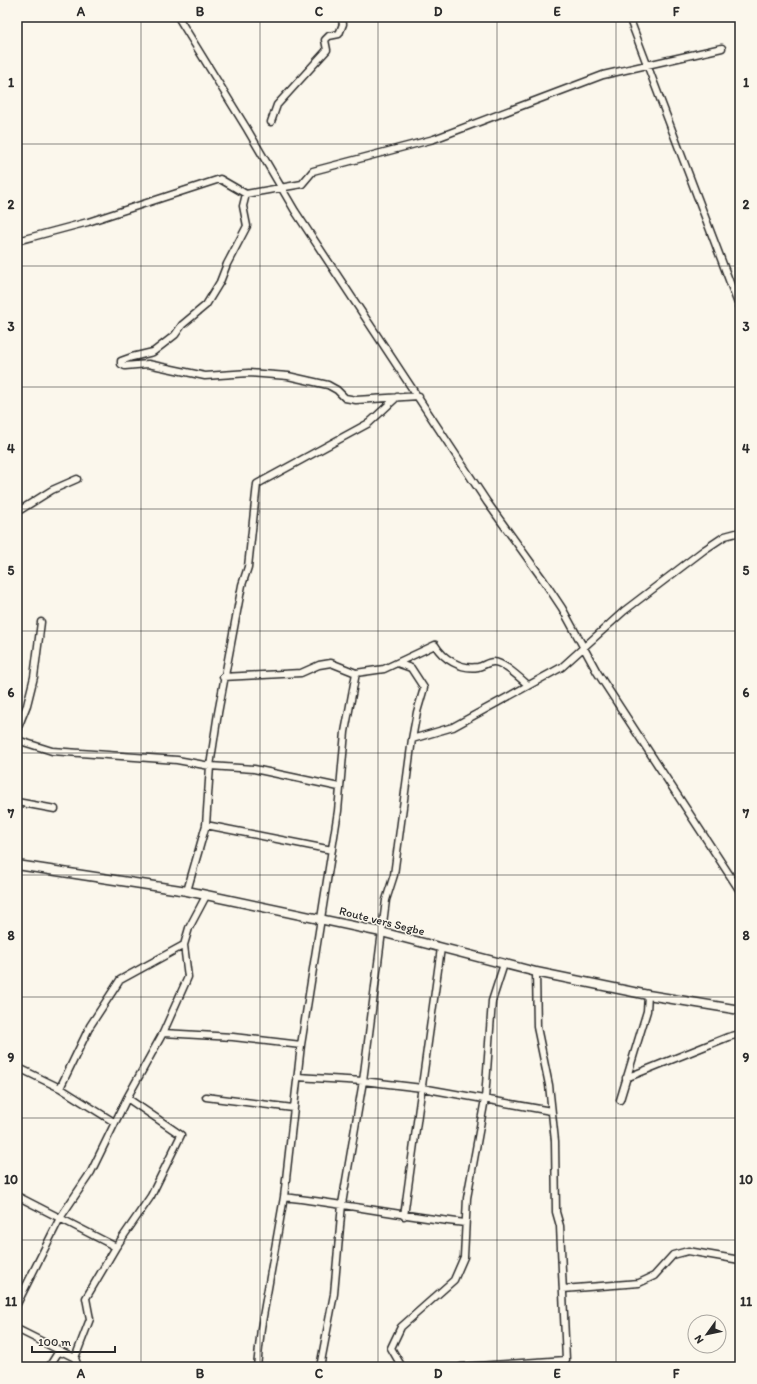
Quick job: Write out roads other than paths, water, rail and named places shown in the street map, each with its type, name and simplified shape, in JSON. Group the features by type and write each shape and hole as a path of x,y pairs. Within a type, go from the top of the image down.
{"main road":[{"name":"Route vers Segbe","path":"17,865 188,891 206,896 322,918 536,972 648,995 740,1010"}],"street":[{"path":"178,17 295,211 419,396 487,502 562,608 597,672 740,891"},
{"path":"271,122 277,105 328,50 325,40 329,36 339,34 343,24 341,17"},
{"path":"629,17 740,309"},
{"path":"17,241 88,222 220,179 246,194 302,184 314,171 434,139 602,74 722,48"},
{"path":"246,194 243,206 247,226 227,264 220,282 206,305 182,325 175,335 153,352 132,357 121,362 121,364 125,366 148,364 205,376 249,373 288,376 328,385 337,390 345,398 356,400 419,396"},
{"path":"188,891 206,825 210,766 223,677 242,585 248,567 257,484 369,423 397,397"},
{"path":"17,512 52,490 77,479"},
{"path":"412,739 453,727 562,667 624,611 704,550 725,536 740,532"},
{"path":"17,730 18,722 27,705 34,677 41,622"},
{"path":"223,677 301,673 319,665 331,663 356,673 384,670 435,645 440,655 467,668 480,667 493,662 500,664 528,686"},
{"path":"320,1367 334,1294 342,1204 363,1081 381,932 386,900 394,875 412,739 417,712 424,688 411,668 397,663"},
{"path":"257,1367 261,1328 284,1197 301,1045 332,850 345,732 356,673"},
{"path":"17,740 52,751 177,760 210,766 254,769 339,787"},
{"path":"17,802 56,809"},
{"path":"206,825 332,850"},
{"path":"17,1304 60,1218 91,1172 114,1122 163,1033 188,977 184,945 189,928 206,896"},
{"path":"60,1088 90,1026 120,980 184,945"},
{"path":"404,1216 441,948"},
{"path":"402,1367 391,1348 401,1327 454,1280 464,1257 467,1198 485,1099 492,1001 504,964"},
{"path":"461,1367 566,1360 560,1226 556,1212 556,1141 551,1111 549,1085 537,1027 536,972"},
{"path":"620,1100 647,1011 648,995"},
{"path":"163,1033 233,1037 301,1045"},
{"path":"626,1078 728,1037 740,1034"},
{"path":"17,1068 60,1088 114,1122"},
{"path":"297,1077 363,1081 422,1088 551,1111"},
{"path":"206,1097 293,1108"},
{"path":"78,1367 75,1358 90,1319 86,1298 116,1247 151,1196 181,1135 127,1098"},
{"path":"17,1196 116,1247"},
{"path":"284,1197 342,1204 404,1216 465,1223"},
{"path":"563,1290 639,1283 654,1276 673,1256 688,1251 740,1260"},
{"path":"17,1329 75,1358"},
{"path":"49,1367 59,1351 75,1358"}]}
